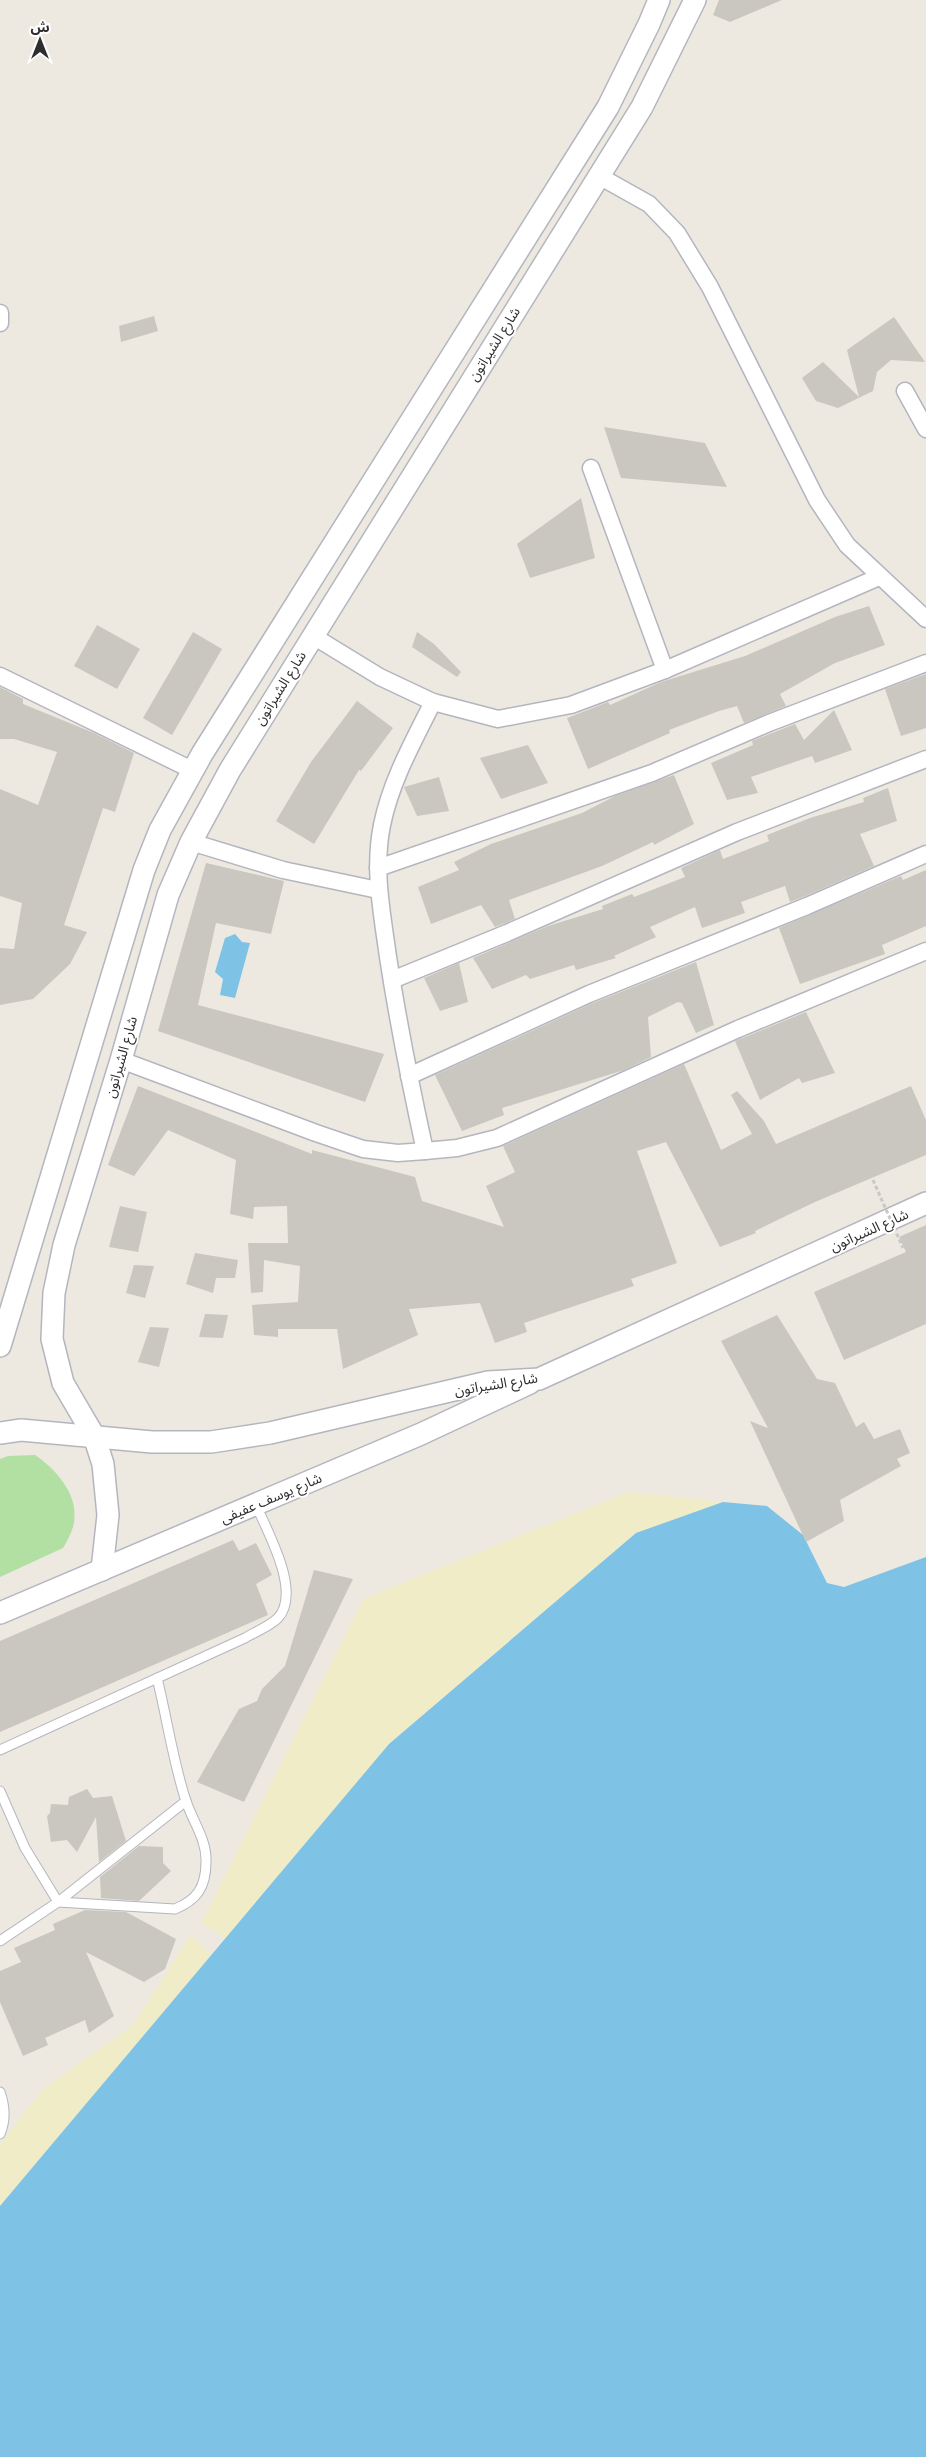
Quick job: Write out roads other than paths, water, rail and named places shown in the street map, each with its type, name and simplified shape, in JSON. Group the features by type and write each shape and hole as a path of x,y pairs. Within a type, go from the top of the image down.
{"street":[{"name":"شارع الشيراتون","path":"0,1346 144,870 160,830 192,770 594,130 645,32 658,0"},
{"name":"شارع الشيراتون","path":"102,1570 108,1515 107,1489 103,1464 94,1436 63,1383 52,1339 54,1293 64,1245 121,1060 168,895 190,842 230,770 642,107 694,0"},
{"path":"599,176 649,204 677,233 710,287 817,500 847,545 926,619"},
{"path":"0,312 0,323"},
{"path":"905,391 926,429"},
{"path":"591,468 665,670"},
{"path":"312,636 380,677 433,702 498,720 571,705 665,670 879,577"},
{"path":"378,868 652,773 769,723 926,663"},
{"path":"0,676 192,770"},
{"path":"425,1152 392,980 378,890 378,868 382,826 397,772 433,702"},
{"path":"392,980 507,933 737,832 926,759"},
{"path":"190,842 283,870 378,890"},
{"path":"409,1076 589,994 730,935 807,906 926,854"},
{"path":"121,1060 362,1149 398,1153 457,1148 497,1138 738,1029 926,951"},
{"name":"شارع الشيراتون","path":"0,1434 21,1430 152,1442 211,1442 270,1433 488,1382 539,1378 926,1203"},
{"name":"شارع يوسف عفيفى","path":"0,1613 421,1434 539,1378"}],"lane":[{"path":"0,1750 245,1638 278,1617 286,1602 285,1579 279,1557 256,1505"},
{"path":"58,1902 145,1909 175,1909 189,1903 201,1889 206,1863 205,1844 186,1801 157,1678"},
{"path":"0,1791 25,1848 58,1902"},
{"path":"0,1941 58,1902 186,1801"},
{"path":"0,2092 4,2103 4,2119 0,2134"}],"water":[{"path":"235,934 242,942 250,943 235,998 220,995 223,979 215,972 225,938"},
{"path":"723,1502 767,1506 803,1535 827,1583 844,1587 926,1557 926,2457 0,2457 0,2206 389,1744 636,1533"}]}
